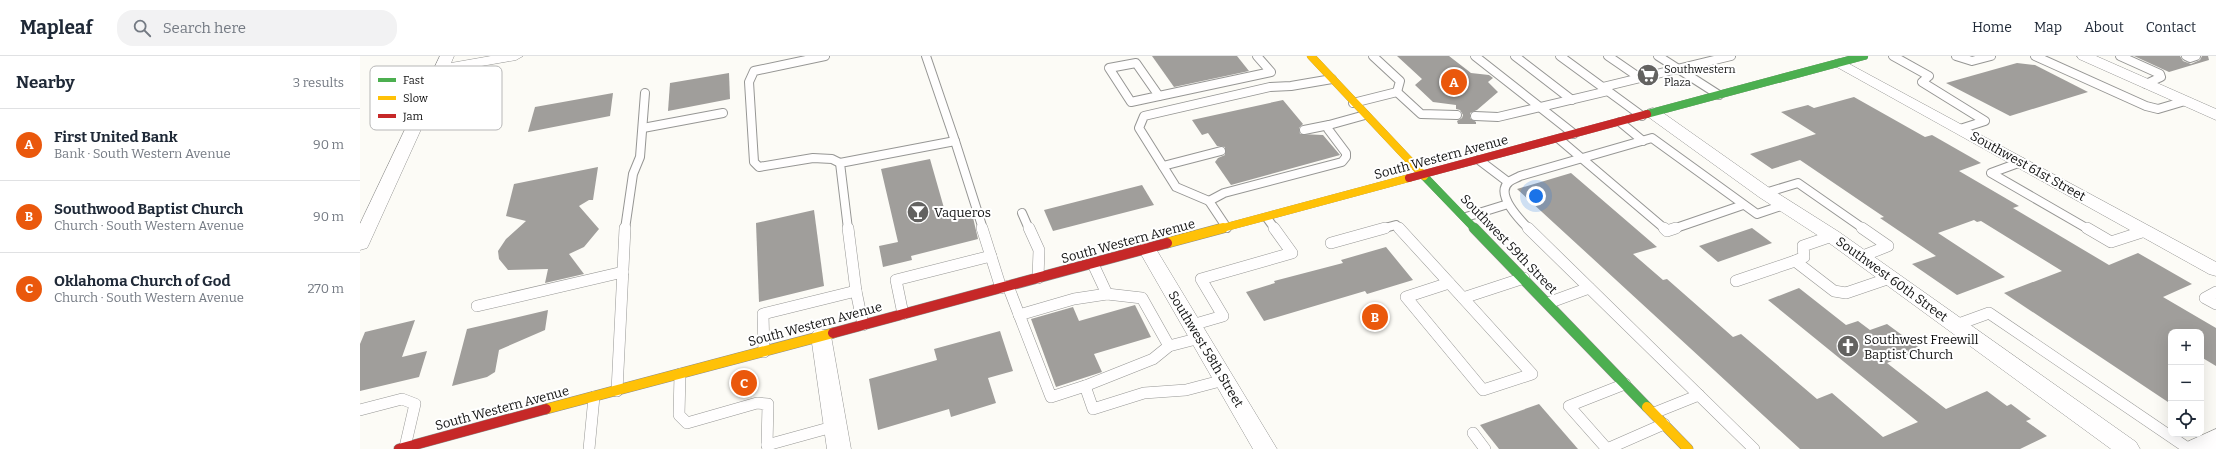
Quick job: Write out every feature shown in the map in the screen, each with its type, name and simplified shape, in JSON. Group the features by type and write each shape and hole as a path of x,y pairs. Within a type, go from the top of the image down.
{"main road":[{"name":"Southwest 59th Street","path":"1311,56 1365,115 1466,217 1688,449"},
{"name":"South Western Avenue","path":"410,447 1648,115 1841,60 1864,56"}],"street":[{"path":"444,62 516,56"},
{"path":"2084,56 2216,115"},
{"name":"Southwest 61st Street","path":"1841,60 1960,129 2216,270"},
{"name":"Southwest 60th Street","path":"1648,115 1832,236 2128,449"},
{"path":"360,244 413,130"},
{"name":"Southwest 58th Street","path":"1147,249 1265,449"},
{"path":"821,336 839,449"},
{"path":"2195,449 2216,438"}],"lane":[{"path":"825,56 754,71 749,82 754,162 759,167 822,156 834,158 840,163 856,292 863,325"},
{"path":"926,56 955,141 991,256 1019,315 1051,397 1085,386 1153,359 1169,346 1223,316 1201,279 1292,253 1267,218"},
{"path":"1159,96 1136,62 1109,68 1131,102 1159,96 1271,72 1257,56"},
{"path":"1372,56 1400,81 1397,92"},
{"path":"1475,56 1574,134"},
{"path":"1515,56 1572,100"},
{"path":"1560,56 1606,89 1648,115"},
{"path":"1608,56 1640,78"},
{"path":"1658,56 1719,95"},
{"path":"1475,116 1498,117 1541,108 1572,100 1640,78 1678,69 1711,58 1731,56"},
{"path":"1893,56 1929,76 1922,82 1985,121 1960,129"},
{"path":"1956,56 1972,61 1991,56"},
{"path":"2035,56 2146,106 2158,109 2185,101"},
{"path":"2120,56 2160,74 2161,77 2146,84"},
{"path":"2186,56 2190,58 2196,56"},
{"path":"1227,228 1209,201 1176,187 1139,128 1144,116 1270,87 1291,86 1332,79"},
{"path":"1353,102 1397,92"},
{"path":"1397,92 1421,114 1457,115"},
{"path":"617,391 625,230 632,174 640,156 645,93"},
{"path":"643,128 723,113"},
{"path":"1304,130 1365,115"},
{"path":"1620,122 1643,141"},
{"path":"1209,201 1224,193 1252,183 1297,171 1342,162 1346,157 1341,144 1328,129 1329,124"},
{"path":"1754,449 1520,220 1508,204 1504,195 1508,182 1582,158 1652,138 1743,206 1757,214 1784,205"},
{"path":"1559,139 1667,231 1743,206"},
{"path":"840,163 955,141"},
{"path":"1163,166 1221,151"},
{"path":"1479,160 1490,171 1508,182"},
{"path":"2021,162 1991,173 2111,242 2145,231"},
{"path":"1765,193 1798,184 1888,246 1860,257"},
{"path":"1466,217 1508,204"},
{"path":"1022,213 1039,250 1038,278"},
{"path":"1331,243 1396,225 1463,298 1532,374 1483,390 1406,297 1449,283"},
{"path":"1736,281 1804,257 1803,246 1832,236"},
{"path":"904,314 896,280 991,256"},
{"path":"1794,261 1834,291 1846,293 1890,278"},
{"path":"1093,264 1107,294"},
{"path":"477,306 623,272"},
{"path":"1463,298 1524,278"},
{"path":"1548,303 1589,288"},
{"path":"764,352 763,314 856,292"},
{"path":"2216,292 2205,298 2216,304"},
{"path":"1019,315 1074,299 1107,294 1142,298 1169,346"},
{"path":"1956,325 1989,313 2189,449"},
{"path":"680,374 679,415 687,423 757,403 768,404 768,447 836,426"},
{"path":"1085,386 1093,409 1144,393 1186,390 1224,380"},
{"path":"1625,384 1568,406 1607,449 1664,424"},
{"path":"1653,413 1698,395"},
{"path":"589,449 594,397"},
{"path":"360,410 402,399 416,404 410,447"},
{"path":"1473,434 1485,449"}],"building":[{"path":"1152,56 1237,56 1249,71 1174,87"},
{"path":"1397,56 1449,56 1471,73 1489,75 1493,78 1488,82 1498,92 1477,110 1470,113 1470,118 1476,122 1476,124 1458,124 1457,121 1462,118 1463,115 1460,110 1456,109 1456,105 1433,102 1415,85 1422,79"},
{"path":"2134,56 2180,56 2183,61 2191,64 2200,60 2202,56 2208,56 2209,60 2169,72"},
{"path":"2017,63 2035,65 2088,92 2010,116 1946,83"},
{"path":"729,73 730,99 668,111 670,83"},
{"path":"613,93 610,116 528,132 535,107"},
{"path":"1854,97 1925,137 1932,135 1981,163 1959,171 2019,206 2013,208 2109,265 2138,253 2192,284 2163,297 2216,328 2216,366 2204,359 2204,329 2168,329 2168,402 2004,293 2062,271 1981,221 1977,222 1974,220 1938,233 2005,277 1957,295 1912,264 1936,256 1880,218 1884,217 1800,160 1772,169 1750,154 1816,134 1781,112 1808,105 1814,108"},
{"path":"1283,100 1303,124 1299,128 1300,134 1323,135 1340,155 1231,185 1215,162 1218,158 1225,155 1225,147 1217,146 1208,133 1202,135 1192,120"},
{"name":"Vaqueros","path":"930,159 946,215 971,209 978,239 911,256 912,260 883,267 879,246 898,242 881,169"},
{"path":"598,167 593,200 589,200 579,206 599,229 584,247 569,254 584,274 545,283 548,269 508,270 499,259 498,251 506,239 526,221 506,216 514,184"},
{"path":"1571,173 1657,247 1633,254 1663,280 1667,279 1733,337 1741,334 1817,399 1832,393 1883,437 1918,422 1768,300 1799,288 1846,325 1858,321 1870,330 1887,324 1921,349 1887,363 1946,409 1987,391 2007,406 2011,404 2031,419 2026,421 2047,436 2020,449 1800,449 1517,189"},
{"path":"1142,185 1154,205 1053,231 1044,210"},
{"path":"814,210 824,286 759,302 756,223"},
{"path":"1752,228 1772,243 1718,262 1699,246"},
{"path":"1386,247 1413,280 1367,294 1365,291 1264,321 1246,292 1275,283 1274,281 1343,263 1341,260"},
{"path":"1135,305 1151,337 1094,354 1102,372 1056,387 1031,319 1073,307 1079,321"},
{"path":"548,310 545,330 499,350 495,372 487,377 452,386 467,329"},
{"path":"415,320 402,357 427,351 419,377 360,391 360,344 365,332"},
{"path":"1000,331 1013,371 988,378 996,403 951,417 949,409 878,430 869,379 937,360 934,349"},
{"path":"1539,404 1578,449 1499,449 1480,425"}],"traffic: fast":[{"path":"1647,114 1864,56"},
{"path":"1424,176 1647,407"}],"traffic: slow":[{"path":"1311,56 1424,176"},
{"path":"1167,243 1409,178"},
{"path":"546,409 833,333"},
{"path":"1647,407 1688,449"}],"traffic: jam":[{"path":"1409,178 1647,114"},
{"path":"833,333 1167,243"},
{"path":"399,449 546,409"}],"place":[{"name":"Southwestern Plaza","path":"1648,75"},
{"name":"First United Bank","path":"1454,82"},
{"name":"Vaqueros","path":"918,212"},
{"name":"Southwood Baptist Church","path":"1375,317"},
{"name":"Southwest Freewill Baptist Church","path":"1848,346"},
{"name":"Oklahoma Church of God","path":"744,383"}]}
